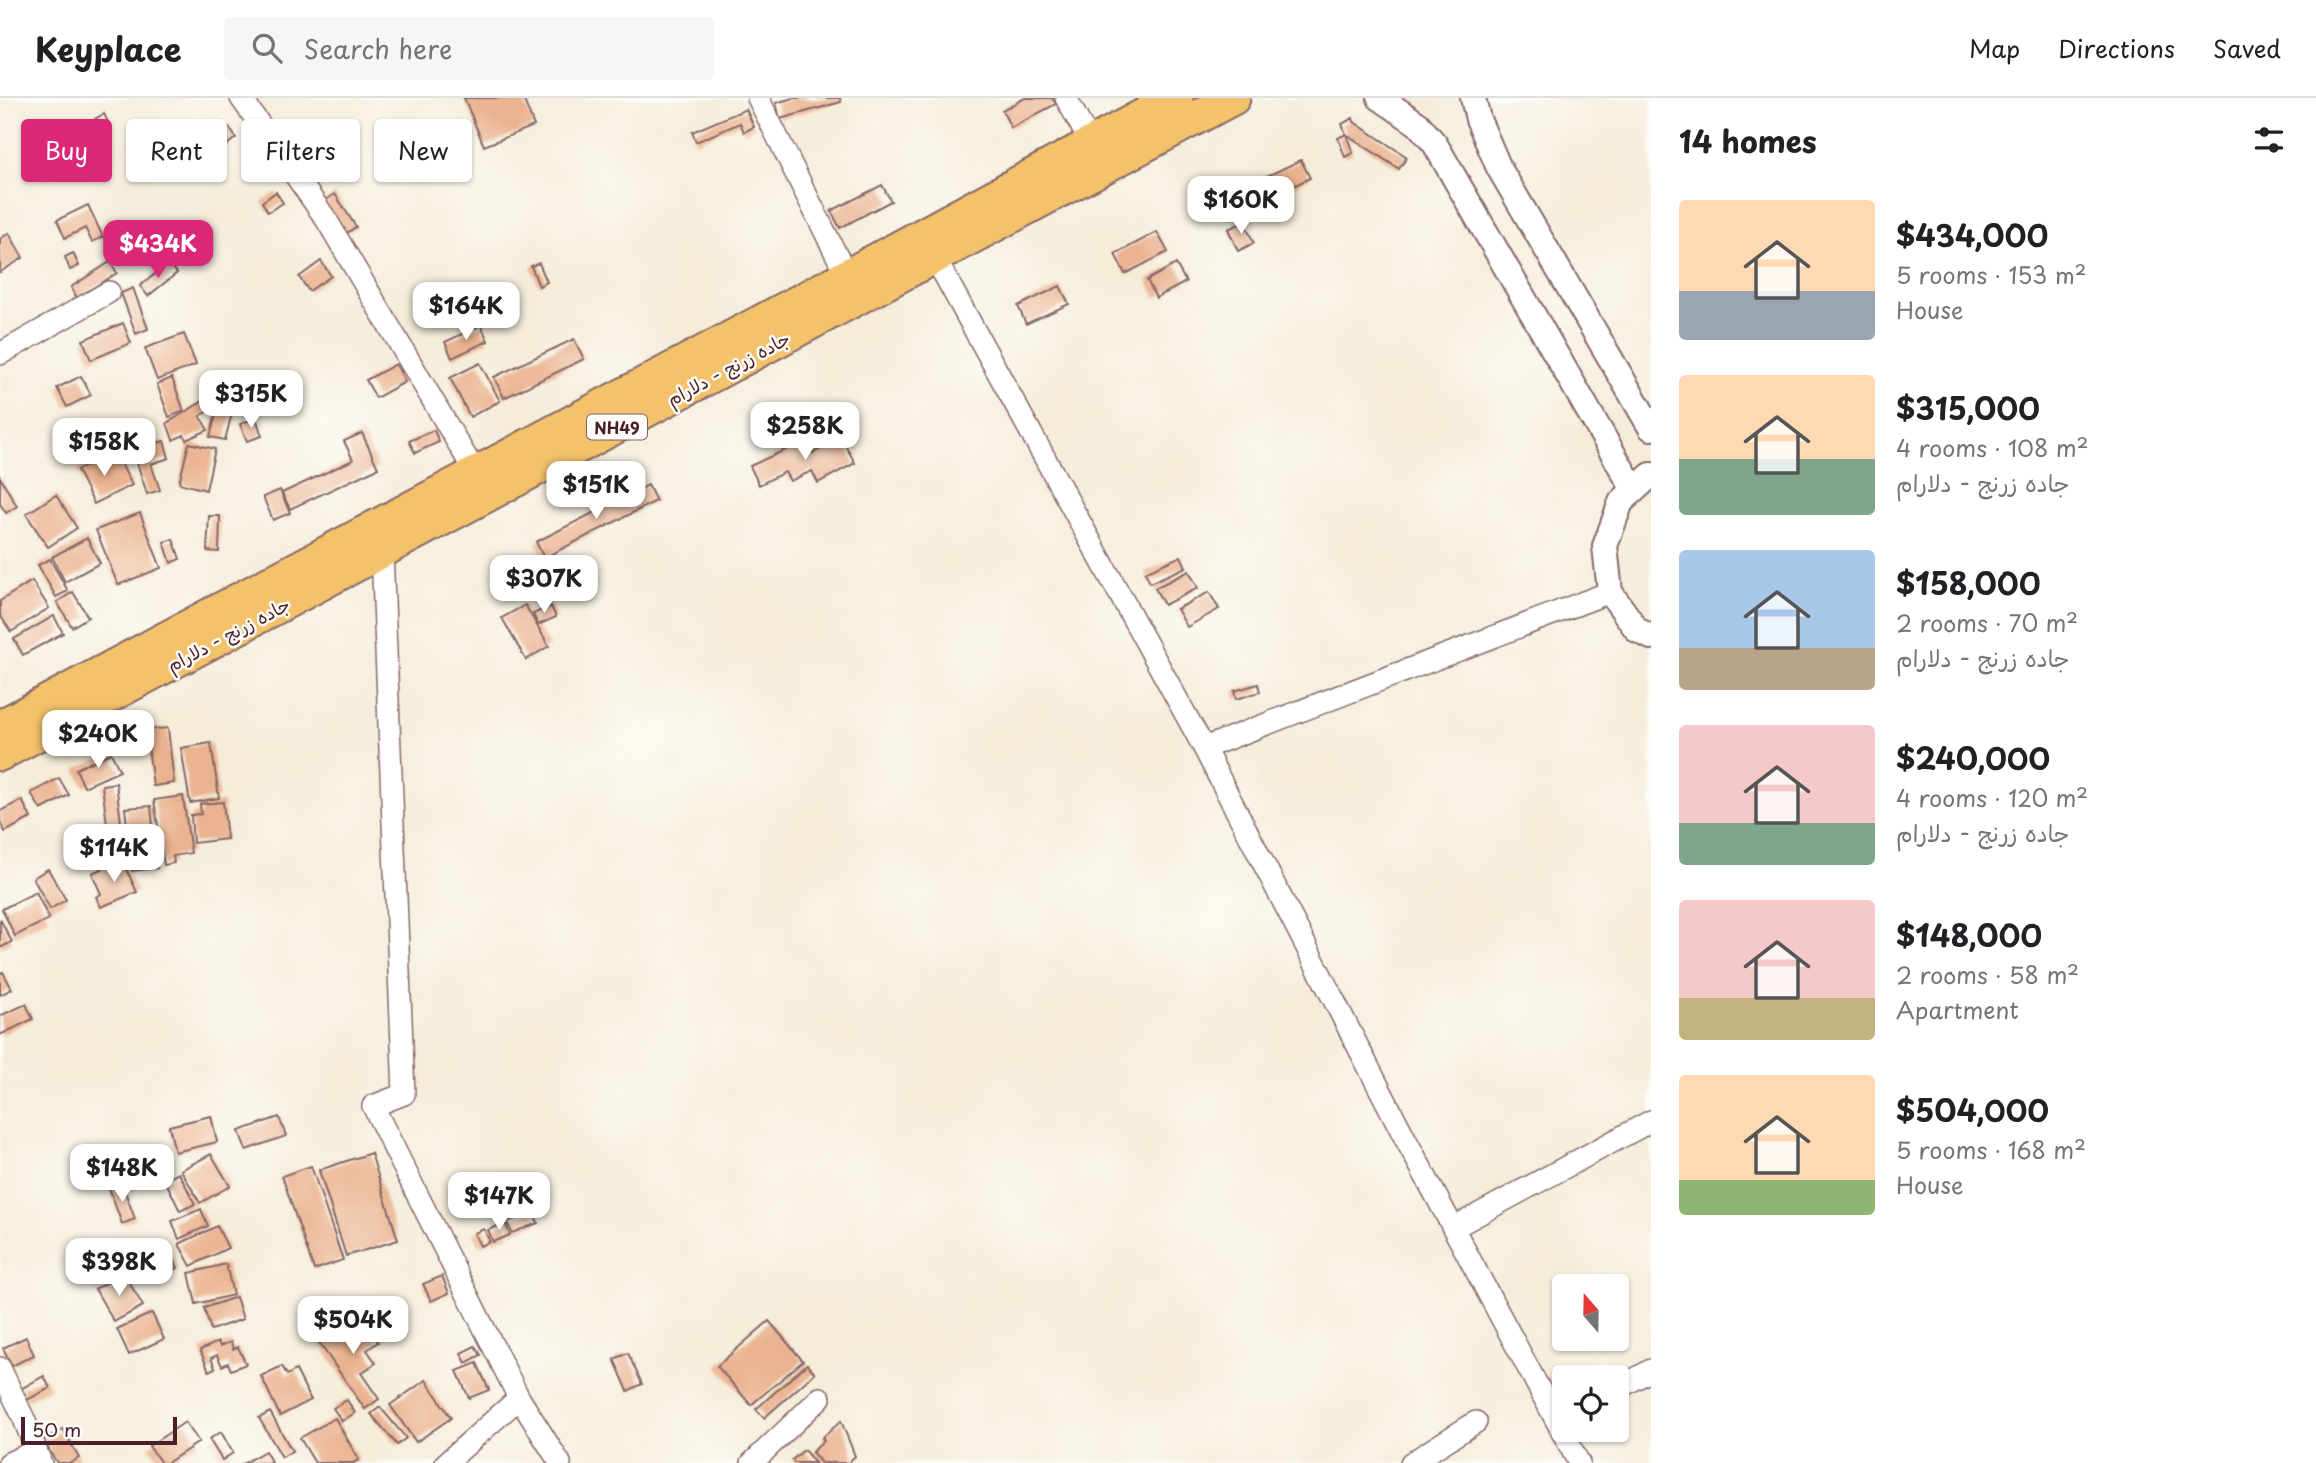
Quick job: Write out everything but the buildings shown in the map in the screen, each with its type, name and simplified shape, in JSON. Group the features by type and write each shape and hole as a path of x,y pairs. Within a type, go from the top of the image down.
{"highway":[{"name":"جاده زرنج - دلارام","path":"0,754 382,552 482,484 847,276 1176,98"},
{"name":"جاده زرنج - دلارام","path":"0,727 935,258 1233,98"}],"street":[{"path":"241,98 326,219 482,484"},
{"path":"758,98 847,276"},
{"path":"1066,98 1091,144"},
{"path":"1380,98 1418,124 1435,144 1643,483 1621,502 1605,546 1610,592 1637,630 1651,637"},
{"path":"1473,98 1478,119 1499,168 1651,428"},
{"path":"935,258 1204,748 1453,1228 1552,1406"},
{"path":"0,354 109,292"},
{"path":"382,552 404,1094 373,1105 519,1398 560,1463"},
{"path":"1204,748 1610,592"},
{"path":"1453,1228 1651,1121"},
{"path":"0,1368 38,1457 9,1463"},
{"path":"1629,1382 1651,1370"},
{"path":"446,1463 519,1398"},
{"path":"752,1463 820,1398"},
{"path":"1411,1463 1476,1422"},
{"path":"1570,1442 1579,1463"}]}
